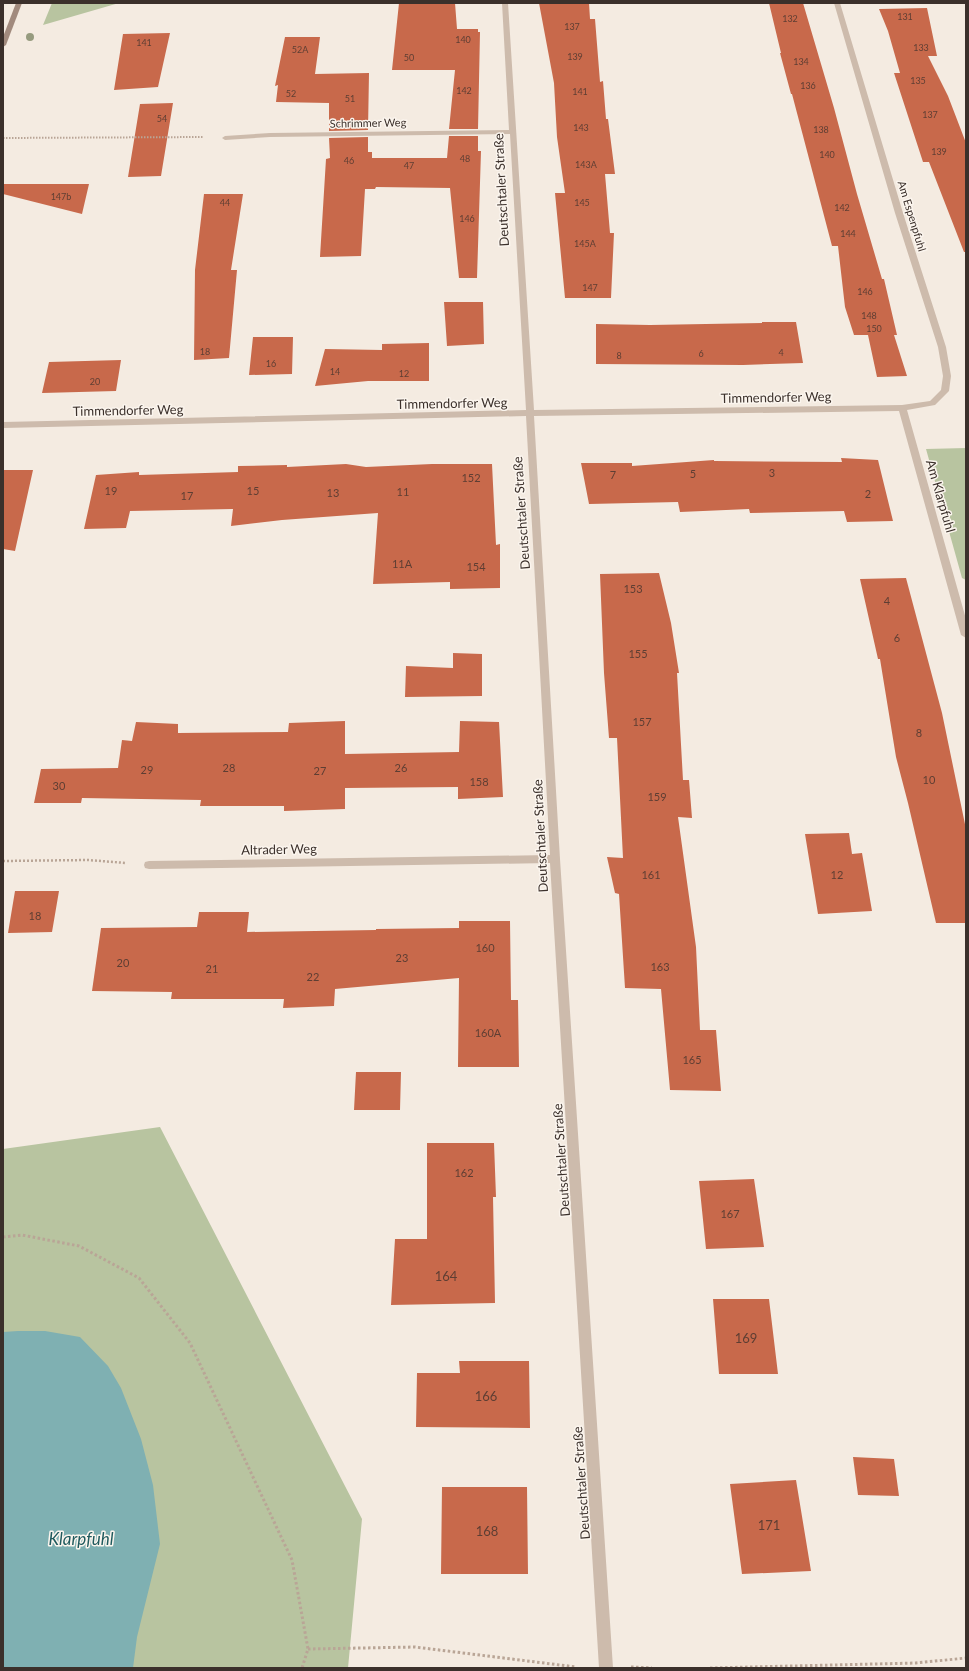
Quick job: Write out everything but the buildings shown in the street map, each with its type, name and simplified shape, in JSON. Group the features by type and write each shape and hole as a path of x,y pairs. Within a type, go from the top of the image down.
{"main road":[{"path":"3,45 19,3"}],"street":[{"name":"Deutschtaler Straße","path":"505,3 543,628 555,859 606,1668"},
{"name":"Am Espenpfuhl","path":"837,3 899,213 942,347 947,376 945,391 932,403 902,408"},
{"name":"Schrimmer Weg","path":"225,138 270,135 512,132"},
{"name":"Timmendorfer Weg","path":"3,425 529,413 902,408"},
{"name":"Am Klarpfuhl","path":"902,408 963,615 966,635"},
{"name":"Altrader Weg","path":"149,865 555,859"}],"path":[{"path":"3,138 225,138"},
{"path":"3,861 88,860 149,865"},
{"path":"3,1237 22,1235 79,1246 139,1278 190,1343 292,1560 308,1649 302,1668"},
{"path":"308,1649 415,1647 576,1667"},
{"path":"710,1668 916,1663 966,1658"}],"green space":[{"path":"52,3 119,3 43,25"},
{"path":"966,448 966,580 962,578 926,449"},
{"path":"160,1127 362,1519 348,1668 3,1668 3,1149"}],"water":[{"name":"Klarpfuhl","path":"45,1331 80,1337 108,1366 121,1388 141,1439 153,1485 160,1544 137,1637 133,1668 3,1668 3,1332"}]}
